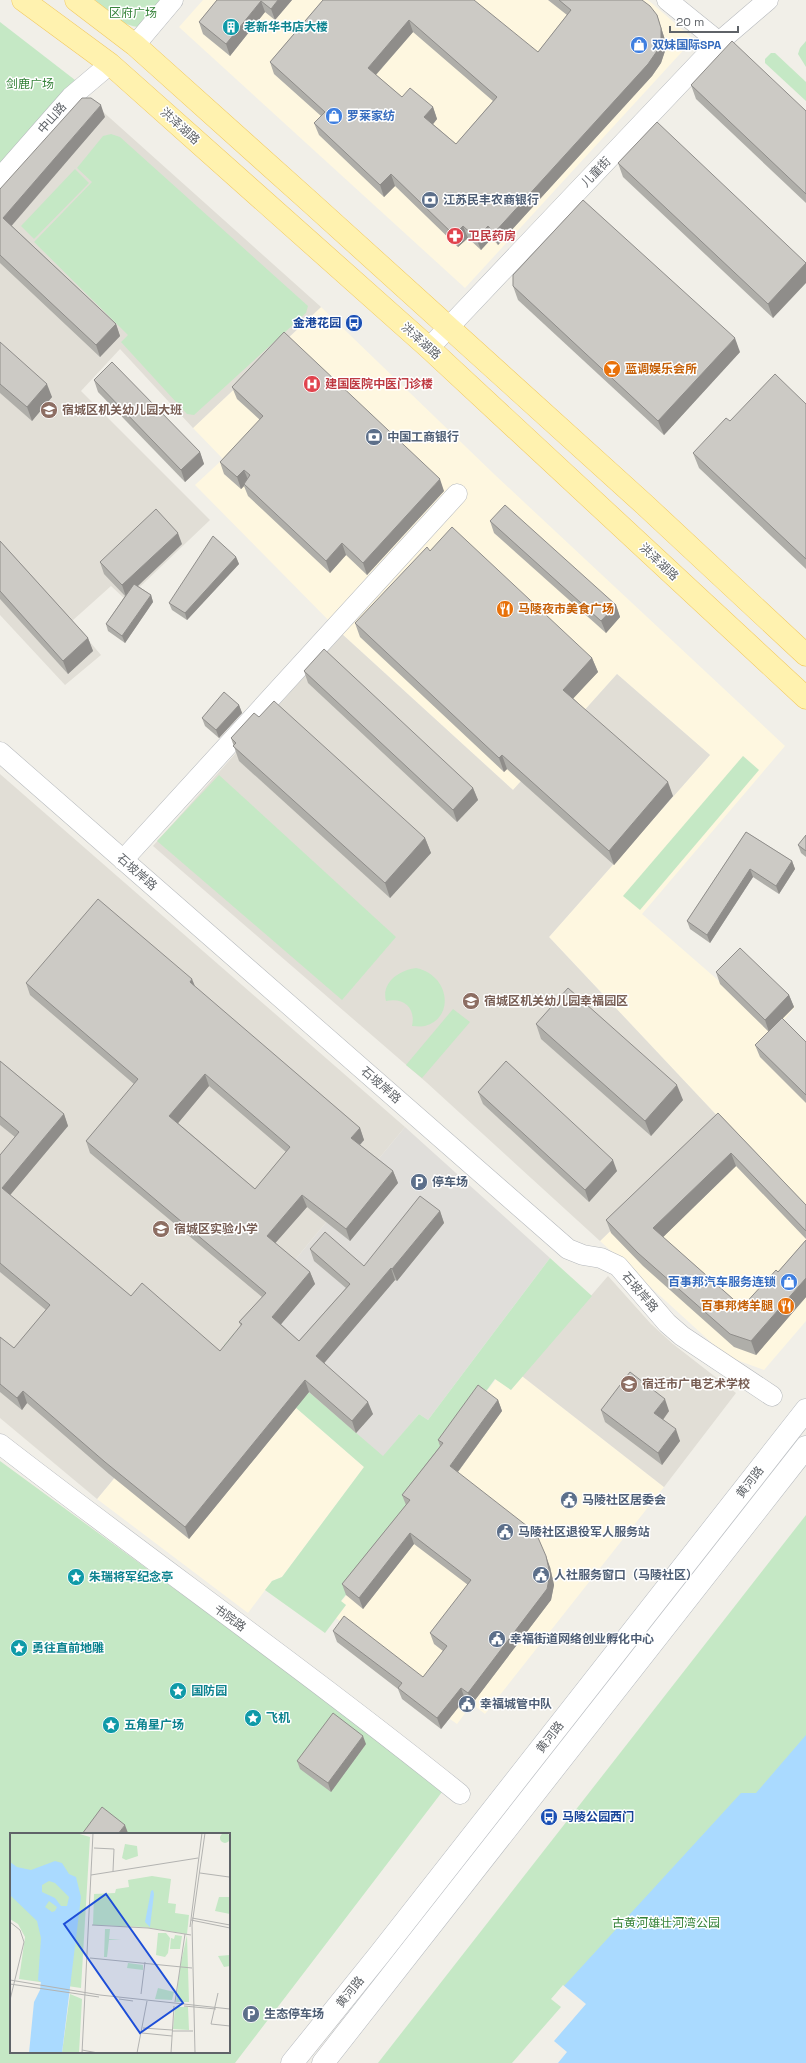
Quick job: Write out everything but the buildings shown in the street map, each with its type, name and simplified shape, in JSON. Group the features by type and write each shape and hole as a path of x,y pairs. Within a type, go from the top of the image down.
{"main road":[{"name":"洪泽湖路","path":"23,0 110,64 429,348 806,698"},
{"path":"76,0 135,45 666,524 806,655"},
{"name":"黄河路","path":"292,2063 384,1949 806,1410"},
{"name":"黄河路","path":"323,2063 806,1447"}],"street":[{"path":"135,45 173,0"},
{"path":"667,0 720,42"},
{"name":"儿童街","path":"429,348 720,42 768,0"},
{"name":"中山路","path":"0,178 71,97 110,64"},
{"path":"123,860 457,494"},
{"name":"石坡岸路","path":"0,752 568,1249 583,1255 601,1258 618,1266 667,1323 682,1336 772,1396"},
{"name":"书院路","path":"0,1444 207,1601 374,1724 460,1794"}],"shaded area":[{"path":"203,0 648,0 691,37 690,43 465,288 179,27"},
{"name":"宿城区机关幼儿园大班","path":"91,101 321,307 193,428 120,349 81,391 210,520 126,600 111,586 72,621 101,655 65,685 0,615 0,204"},
{"path":"321,307 494,474 785,746 642,914 719,981 744,957 795,1007 783,1021 806,1042 806,1321 764,1370 726,1356 600,1241 723,1122 549,937 710,755 617,674 513,790 342,634 195,485 223,459 193,428"},
{"name":"宿城区机关幼儿园幸福园区","path":"342,634 513,790 617,674 710,755 549,937 723,1122 600,1241 426,1082 153,846"},
{"name":"宿城区实验小学","path":"0,774 405,1127 97,1499 0,1418"},
{"path":"405,1127 550,1258 428,1420 419,1414 383,1457 237,1330"},
{"name":"宿迁市广电艺术学校","path":"608,1276 651,1324 673,1344 736,1393 664,1487 522,1376"},
{"path":"224,1345 364,1467 282,1577 272,1581 248,1613 97,1499"},
{"path":"522,1376 664,1487 485,1714 472,1704 457,1724 409,1690 348,1627 336,1618 346,1605 341,1602 413,1511 442,1451 496,1379 511,1390"}],"green space":[{"name":"区府广场","path":"95,0 164,0 140,27 121,21"},
{"name":"剑鹿广场","path":"0,22 75,80 0,164"},
{"path":"806,41 806,67 798,54 800,48"},
{"path":"771,53 775,53 806,82 806,101 765,63 765,59"},
{"path":"111,134 120,137 308,306 306,313 194,415 187,414 121,342 128,335 34,242 92,182 77,168 103,136"},
{"path":"75,169 89,183 34,239 21,226"},
{"path":"743,756 759,770 640,910 623,896"},
{"path":"219,775 396,937 342,1000 157,841"},
{"path":"416,968 427,972 436,979 442,987 444,997 444,1006 441,1015 435,1021 425,1026 412,1026 412,1014 407,1005 403,1002 392,1000 386,1001 386,988 393,978 404,971"},
{"path":"453,1009 470,1022 422,1078 406,1065"},
{"path":"550,1258 592,1296 511,1390 495,1379 442,1451 413,1511 341,1601 346,1605 325,1633 265,1590 272,1581 282,1577 364,1467 224,1345 237,1330 383,1456 419,1414 428,1420"},
{"path":"0,1461 385,1743 442,1792 235,2063 0,2063"},
{"name":"古黄河雄壮河湾公园","path":"806,1515 806,2063 378,2063"}],"water":[{"path":"806,1735 806,2063 514,2063 564,2006 553,1998 741,1793 756,1793"}],"pier":[{"path":"563,1985 586,2004 554,2041 567,2052 558,2063 512,2063 561,2007 551,1999"}],"place":[{"name":"老新华书店大楼","path":"231,27"},
{"name":"双妹国际SPA","path":"639,45"},
{"name":"罗莱家纺","path":"334,116"},
{"name":"江苏民丰农商银行","path":"430,200"},
{"name":"卫民药房","path":"455,236"},
{"name":"金港花园","path":"354,323"},
{"name":"蓝调娱乐会所","path":"612,369"},
{"name":"建国医院中医门诊楼","path":"312,384"},
{"name":"宿城区机关幼儿园大班","path":"49,410"},
{"name":"中国工商银行","path":"374,437"},
{"name":"马陵夜市美食广场","path":"505,609"},
{"name":"宿城区机关幼儿园幸福园区","path":"471,1001"},
{"name":"停车场","path":"419,1182"},
{"name":"宿城区实验小学","path":"161,1229"},
{"name":"百事邦汽车服务连锁","path":"789,1282"},
{"name":"百事邦烤羊腿","path":"786,1306"},
{"name":"宿迁市广电艺术学校","path":"629,1384"},
{"name":"马陵社区居委会","path":"569,1500"},
{"name":"马陵社区退役军人服务站","path":"505,1532"},
{"name":"人社服务窗口（马陵社区）","path":"541,1575"},
{"name":"朱瑞将军纪念亭","path":"76,1577"},
{"name":"幸福街道网络创业孵化中心","path":"497,1639"},
{"name":"勇往直前地雕","path":"19,1648"},
{"name":"国防园","path":"178,1691"},
{"name":"幸福城管中队","path":"467,1704"},
{"name":"飞机","path":"253,1718"},
{"name":"五角星广场","path":"111,1725"},
{"name":"马陵公园西门","path":"549,1817"},
{"name":"生态停车场","path":"251,2014"}]}
